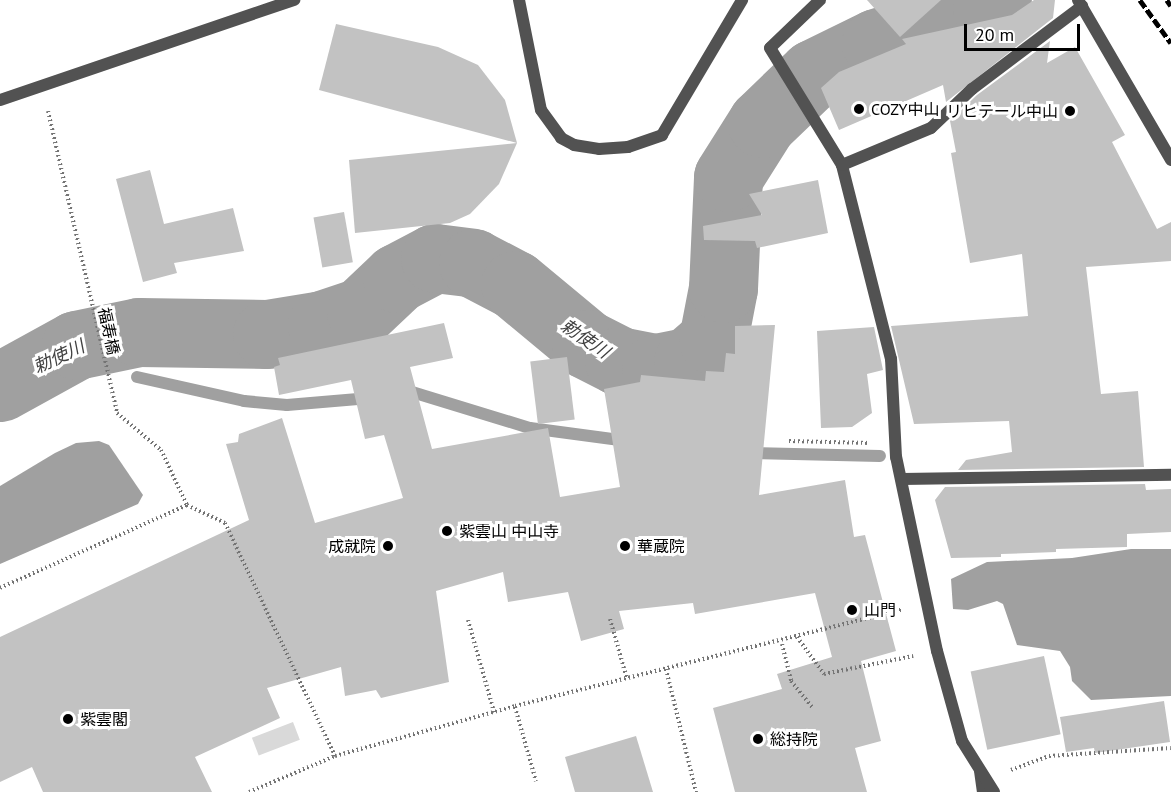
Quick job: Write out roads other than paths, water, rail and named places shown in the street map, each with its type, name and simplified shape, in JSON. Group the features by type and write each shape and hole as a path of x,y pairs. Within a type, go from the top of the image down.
{"street":[{"path":"0,100 43,88 294,0"},
{"path":"519,0 541,110 561,138 574,145 599,149 628,147 662,135 742,0"},
{"path":"820,0 770,48 842,165 891,359 896,444 937,651 962,741 994,792"},
{"path":"842,165 931,128 972,89 1080,3 1171,159"},
{"path":"902,479 1171,475"},
{"path":"983,792 984,774"}],"waterway":[{"name":"勅使川","path":"0,387 76,345 139,332 267,334 322,325 361,312 397,278 435,258 473,263 515,285 586,344 619,361 656,368 688,362 713,340 723,288 728,177 762,123 813,74 876,43 987,7 997,0"},
{"path":"137,377 244,401 287,405 370,398"},
{"path":"402,394 412,392 530,428 627,441"},
{"path":"749,453 880,456"}],"railway":[{"path":"1140,0 1171,43"},
{"path":"1167,0 1171,6"}],"place":[{"name":"COZY中山","path":"859,109"},
{"name":"リヒテール中山","path":"1070,111"},
{"name":"紫雲山 中山寺","path":"447,531"},
{"name":"成就院","path":"388,546"},
{"name":"華蔵院","path":"625,546"},
{"name":"山門","path":"852,610"},
{"name":"紫雲閣","path":"68,719"},
{"name":"総持院","path":"758,739"}]}
